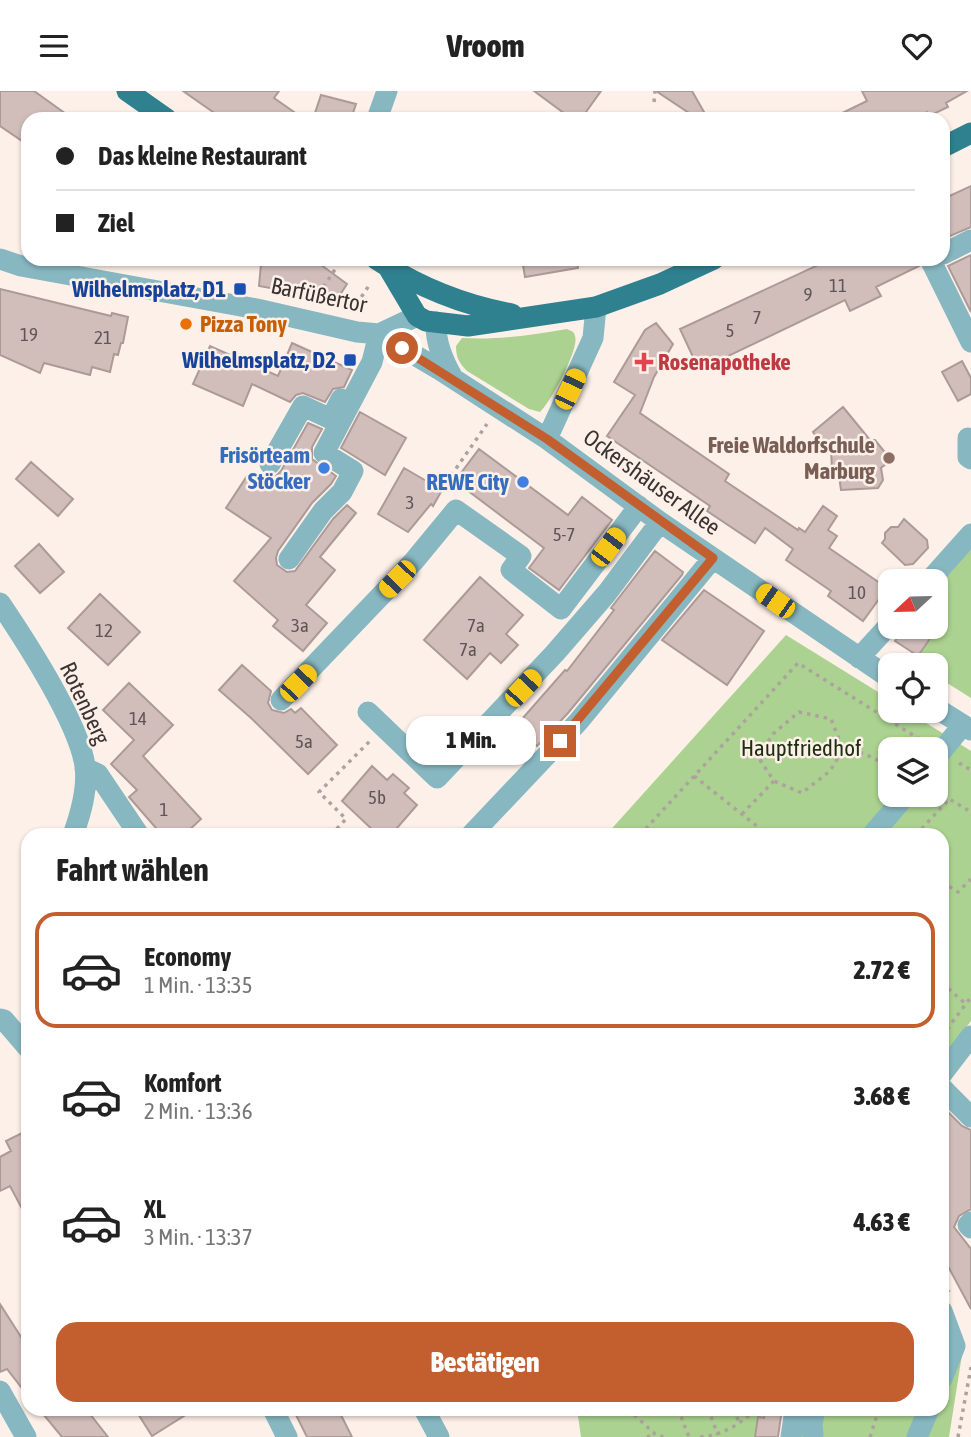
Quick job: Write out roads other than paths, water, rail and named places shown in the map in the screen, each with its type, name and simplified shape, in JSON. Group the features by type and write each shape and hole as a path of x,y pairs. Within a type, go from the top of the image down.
{"main road":[{"path":"127,91 157,112"},
{"path":"950,144 971,133"},
{"path":"384,266 426,319 468,326 596,307 660,284 699,266"},
{"path":"388,266 438,293 481,308 530,317"}],"street":[{"path":"380,112 387,91"},
{"path":"950,250 971,240"},
{"name":"Barfüßertor","path":"0,259 21,266 239,305 357,332 379,334 426,319"},
{"path":"938,266 971,342"},
{"path":"547,439 593,338 596,307"},
{"path":"426,319 455,380"},
{"path":"270,464 303,406 331,419 357,367 379,334"},
{"path":"289,559 323,511 342,492 353,471 324,453 372,362 379,334"},
{"name":"Ockershäuser Allee","path":"379,334 547,439 660,522 878,670"},
{"path":"968,438 968,457 971,459"},
{"path":"281,700 414,561 456,510 521,556 511,571 561,609 639,506"},
{"path":"376,719 437,778 555,653 607,593 660,522"},
{"path":"940,569 971,534"},
{"path":"478,828 578,722 713,558"},
{"name":"Rotenberg","path":"0,603 67,715 82,753 85,768 83,804 75,828"},
{"path":"859,658 878,637"},
{"path":"948,715 967,727 948,741"},
{"path":"85,768 98,774 134,828"},
{"path":"878,828 896,807"},
{"path":"0,1019 4,1020 21,1040"},
{"path":"949,1065 971,1036"},
{"path":"949,1096 971,1117"},
{"path":"971,1221 968,1225 971,1228"},
{"path":"949,1330 955,1346 949,1361"},
{"path":"0,1391 26,1437"},
{"path":"281,1416 287,1437"},
{"path":"428,1416 439,1437"},
{"path":"791,1437 795,1416"},
{"path":"813,1437 814,1416"},
{"path":"917,1437 926,1416"}],"place":[{"name":"Wilhelmsplatz, D1","path":"240,289"},
{"name":"Pizza Tony","path":"186,324"},
{"name":"Wilhelmsplatz, D2","path":"350,360"},
{"name":"Rosenapotheke","path":"644,362"},
{"name":"Freie Waldorfschule Marburg","path":"889,458"},
{"name":"Frisörteam Stöcker","path":"324,468"},
{"name":"REWE City","path":"523,482"}],"park label":[{"name":"Hauptfriedhof","path":"801,748"}]}
